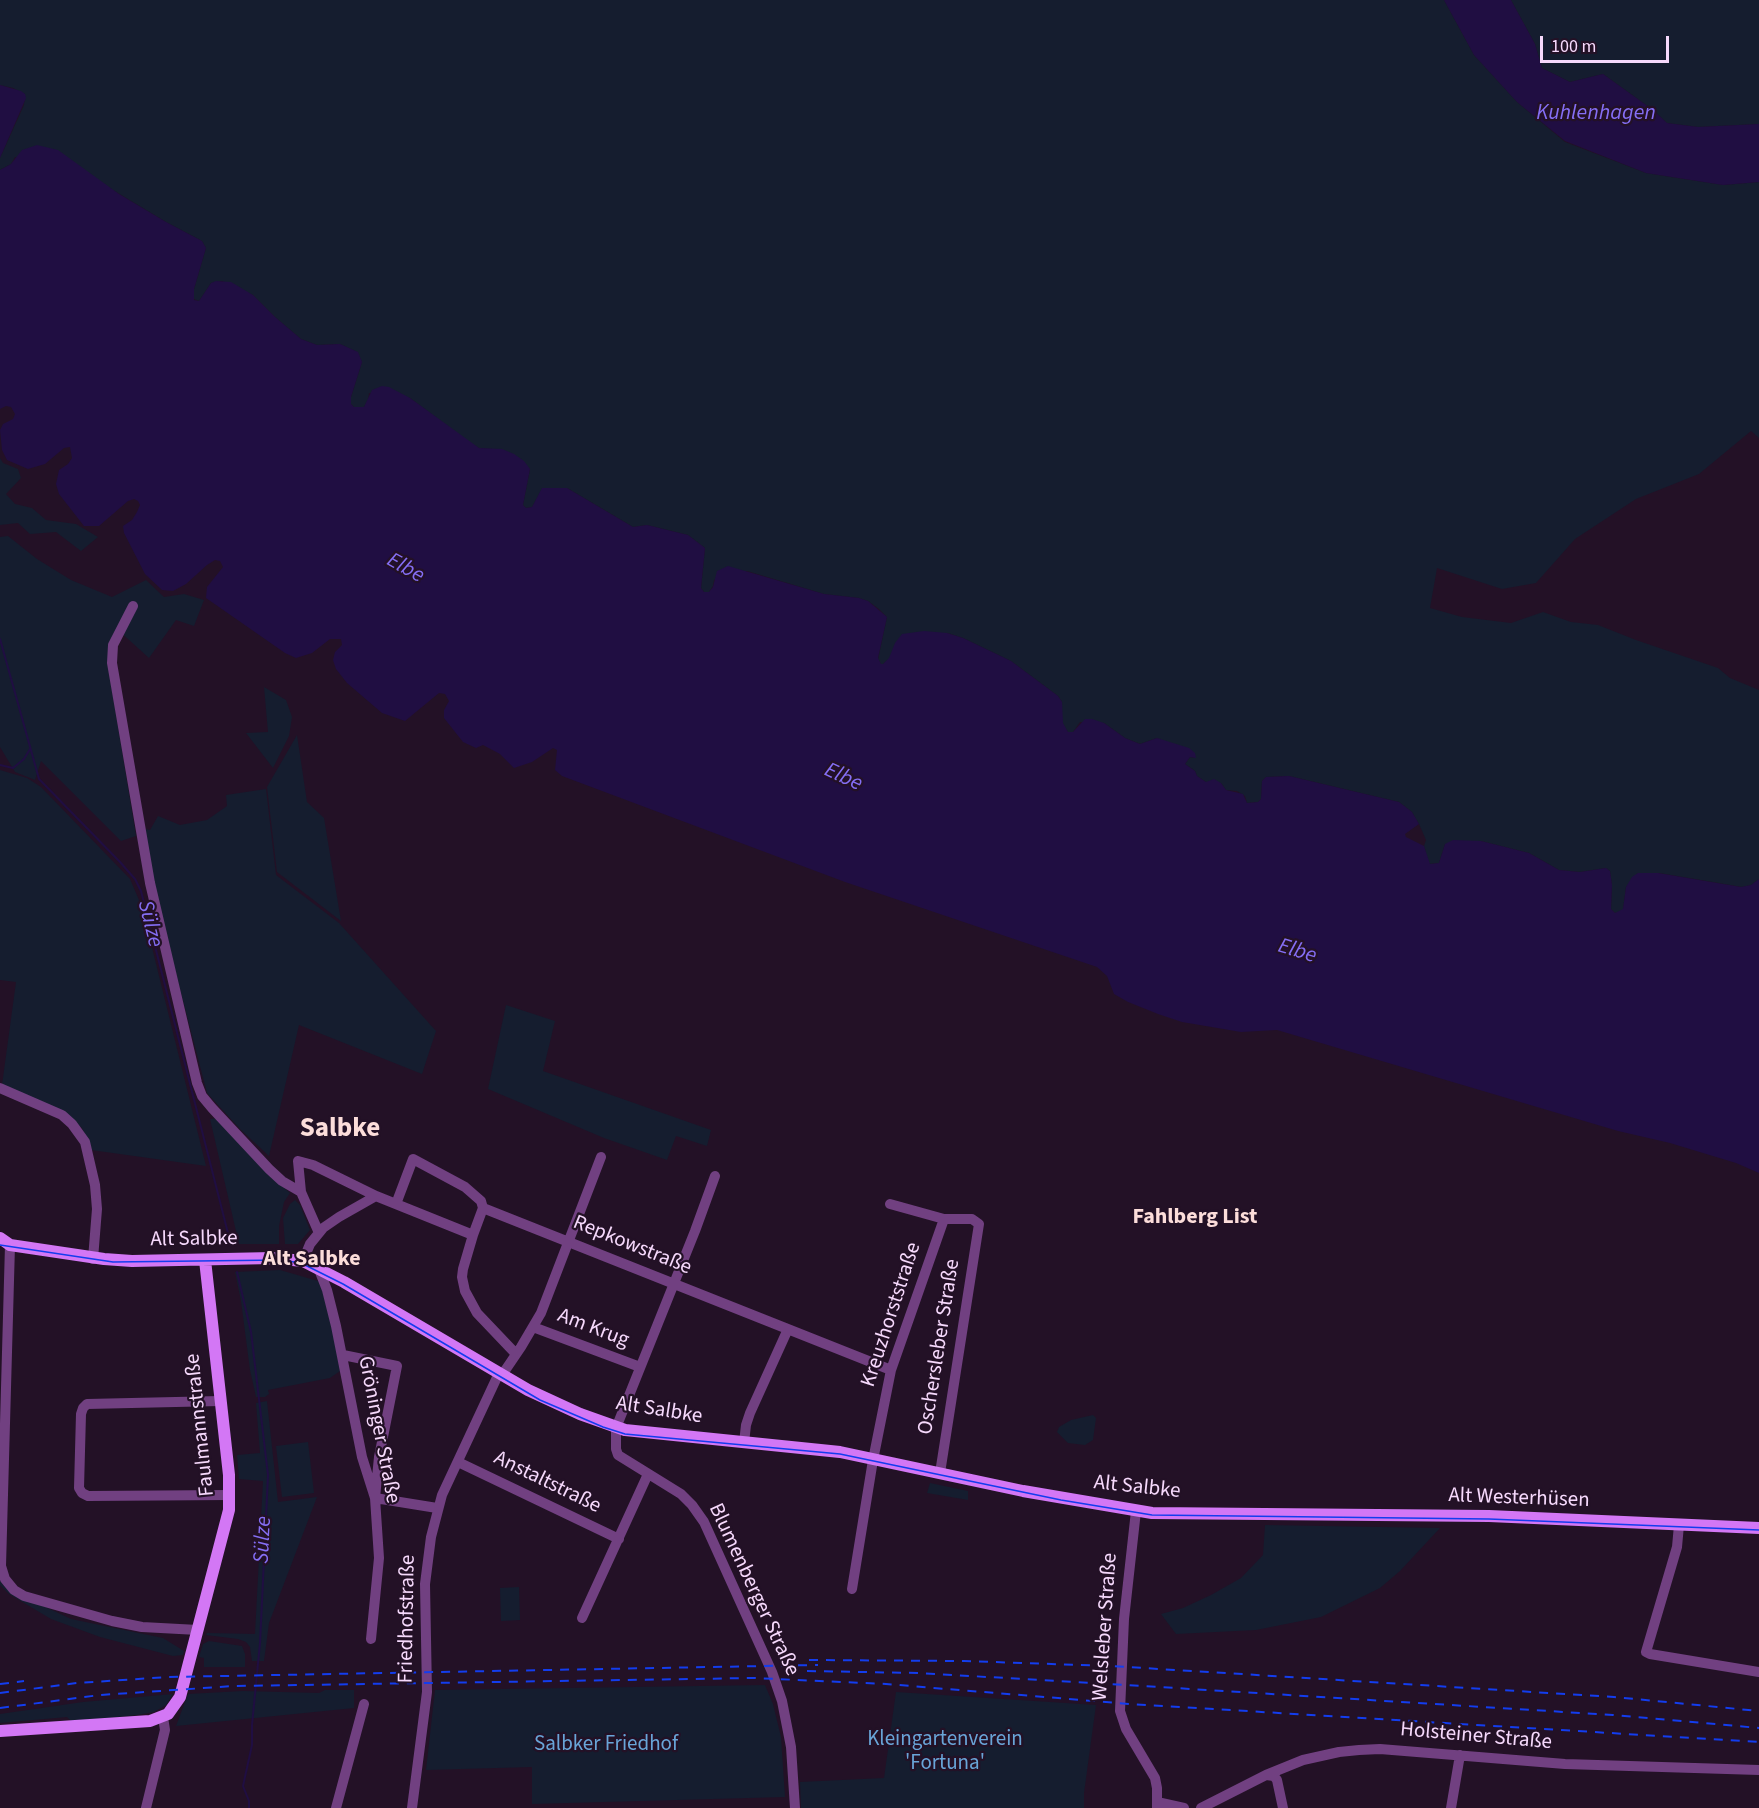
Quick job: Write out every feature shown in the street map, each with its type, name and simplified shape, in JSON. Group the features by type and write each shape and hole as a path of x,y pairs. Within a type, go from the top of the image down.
{"main road":[{"name":"Alt Salbke","path":"5,1241 93,1259 132,1261 272,1258 303,1261 318,1267 547,1400 616,1428 840,1452 1023,1491 1136,1511 1171,1514 1278,1515"},
{"name":"Faulmannstraße","path":"163,1718 173,1709 182,1693 226,1524 229,1496 205,1260"},
{"name":"Alt Westerhüsen","path":"1278,1515 1478,1516 1759,1528"},
{"path":"0,1731 136,1723 163,1718"}],"street":[{"path":"133,606 113,645 112,663 150,882 197,1083 202,1096 212,1108 269,1169 300,1192"},
{"path":"0,1088 59,1114 72,1124 85,1142 97,1201 93,1259"},
{"name":"Friedhofstraße","path":"412,1808 427,1692 426,1567 437,1508 501,1374 533,1327 569,1242 587,1189 601,1157"},
{"name":"Repkowstraße","path":"396,1204 413,1159 465,1187 482,1202 483,1208 891,1370"},
{"path":"318,1233 300,1192 298,1161 313,1165 376,1196 473,1234"},
{"path":"616,1428 715,1176"},
{"path":"303,1261 318,1233 339,1217 376,1196"},
{"path":"890,1204 944,1219"},
{"path":"483,1208 463,1269 465,1291 477,1313 516,1354"},
{"name":"Oschersleber Straße","path":"940,1473 979,1227 974,1220 944,1219"},
{"name":"Kreuzhorststraße","path":"852,1589 873,1458 891,1370 944,1219"},
{"path":"5,1241 1,1565 4,1578 21,1594 112,1621 142,1627 198,1630"},
{"name":"Gröninger Straße","path":"318,1267 327,1290 343,1355 362,1457 375,1498 379,1558 371,1638"},
{"name":"Am Krug","path":"533,1327 640,1367"},
{"path":"744,1443 750,1413 788,1329"},
{"path":"343,1355 397,1366 379,1457 375,1498 437,1508"},
{"path":"220,1401 86,1405 81,1414 79,1488 88,1496 229,1496"},
{"name":"Blumenberger Straße","path":"616,1428 617,1454 681,1494 702,1518 769,1666 787,1720 792,1754 795,1808"},
{"name":"Anstaltstraße","path":"458,1462 619,1539"},
{"name":"Anstaltstraße","path":"582,1618 648,1474"},
{"name":"Welsleber Straße","path":"1136,1511 1124,1619 1120,1711 1126,1730 1155,1778 1157,1805"},
{"path":"1679,1525 1677,1547 1646,1652 1759,1672"},
{"path":"336,1808 364,1704"},
{"path":"146,1808 165,1730 163,1718"},
{"name":"Holsteiner Straße","path":"1201,1808 1266,1775 1302,1760 1339,1752 1380,1749 1565,1764 1759,1770"},
{"path":"1451,1808 1460,1755"},
{"path":"1266,1775 1274,1776 1277,1780 1283,1808"},
{"path":"1157,1805 1184,1808"}],"green space":[{"path":"0,0 1444,0 1474,55 1517,102 1565,142 1646,173 1723,185 1759,182 1759,438 1751,431 1699,474 1636,499 1575,539 1536,583 1502,589 1437,568 1430,608 1462,617 1511,623 1543,612 1571,622 1598,625 1718,668 1730,678 1759,690 1759,879 1751,885 1742,887 1659,873 1638,873 1626,887 1623,910 1615,913 1611,909 1610,871 1606,868 1580,872 1559,870 1529,853 1481,841 1445,844 1439,863 1429,864 1424,846 1426,840 1419,824 1412,812 1399,802 1289,776 1266,777 1262,781 1261,799 1258,802 1247,803 1245,796 1237,791 1226,790 1221,783 1206,782 1197,776 1195,771 1185,764 1190,757 1195,758 1157,738 1140,744 1125,738 1104,723 1080,722 1073,732 1068,732 1062,723 1062,702 1058,696 1011,661 963,638 947,633 881,664 878,659 887,617 868,601 824,594 747,571 714,580 709,592 704,592 701,588 705,548 688,535 647,525 633,527 567,488 542,489 532,507 526,508 523,505 530,469 492,449 479,448 410,398 369,393 364,407 354,407 351,404 351,397 362,362 357,352 340,344 317,345 301,339 253,295 222,281 211,283 199,301 194,299 194,289 206,248 202,241 103,184 15,157 11,164 0,170 0,158 24,105 25,94 0,85"},
{"path":"1511,0 1759,0 1759,124 1698,127 1667,123 1653,110 1603,74 1570,82 1542,68 1535,44"},
{"path":"0,458 3,463 18,469 21,478 6,494 15,504 32,508 46,520 76,524 98,537 81,551 56,532 30,534 18,523 0,525"},
{"path":"8,536 37,559 71,580 112,597 146,580 164,597 184,594 204,600 194,626 176,620 149,658 118,630 108,666 136,836 121,841 41,761 35,780 15,772 0,747 0,537"},
{"path":"264,687 286,700 292,717 289,736 273,768 246,733 268,732"},
{"path":"297,735 307,802 324,818 341,921 277,872 267,787"},
{"path":"0,770 27,778 41,787 130,879 142,907 206,1166 91,1150 82,1128 71,1119 2,1085 16,982 0,980"},
{"path":"266,789 276,875 339,923 436,1031 422,1074 299,1025 269,1156 207,1093 168,943 143,832 145,829 150,830 158,816 180,825 207,820 227,806 226,795"},
{"path":"506,1005 555,1021 543,1071 711,1130 707,1146 676,1136 667,1160 604,1138 488,1089"},
{"path":"218,1118 274,1179 290,1193 284,1202 279,1226 279,1244 239,1244 210,1119"},
{"path":"295,1200 300,1205 310,1230 298,1244 285,1244 283,1218 290,1204"},
{"path":"280,1270 318,1281 332,1327 340,1371 330,1378 268,1390 269,1394 265,1397 256,1397 235,1272"},
{"path":"267,1401 278,1502 317,1497 269,1623 264,1661 252,1661 250,1647 246,1642 206,1635 207,1633 255,1634 263,1481 239,1479 237,1455 260,1453 256,1403"},
{"path":"1093,1415 1096,1418 1093,1440 1085,1445 1068,1443 1057,1432 1059,1427 1071,1420"},
{"path":"308,1442 314,1493 282,1497 276,1446"},
{"path":"930,1483 968,1491 968,1500 927,1493"},
{"path":"1265,1525 1440,1528 1400,1571 1380,1588 1321,1617 1256,1630 1176,1634 1161,1614 1183,1608 1241,1578 1263,1555"},
{"path":"0,1580 18,1598 35,1602 71,1619 163,1638 184,1651 183,1655 173,1656 100,1637 51,1619 9,1594 0,1585"},
{"path":"519,1587 520,1620 501,1621 500,1588"},
{"path":"209,1641 242,1646 245,1654 245,1667 204,1667 204,1658 199,1657 203,1644"},
{"name":"Salbker Friedhof","path":"765,1685 773,1704 781,1737 785,1797 532,1804 532,1767 426,1770 435,1690"},
{"path":"325,1690 354,1690 354,1708 176,1726 188,1694 243,1691 319,1693"},
{"name":"Kleingartenverein 'Fortuna'","path":"896,1692 1096,1705 1084,1808 801,1808 800,1782 884,1778"},
{"path":"173,1694 166,1705 154,1712 137,1715 72,1722 67,1717 0,1723 0,1714 83,1702"}],"water":[{"name":"Kuhlenhagen","path":"1444,0 1511,0 1535,44 1542,68 1570,82 1603,74 1653,110 1667,123 1698,127 1759,124 1759,182 1723,185 1646,173 1565,141 1517,102 1474,55"},
{"path":"0,85 21,91 26,98 0,158"},
{"name":"Elbe","path":"37,145 58,150 119,194 202,241 206,248 194,289 194,300 199,301 211,283 231,282 253,295 301,339 317,345 340,344 358,352 362,362 351,397 351,404 354,407 364,407 372,390 382,386 389,387 410,398 479,448 502,449 514,454 530,469 523,505 526,508 532,507 542,488 567,488 633,527 647,525 688,535 705,548 701,588 704,592 709,592 713,587 717,571 728,566 824,594 868,601 887,617 878,658 881,664 889,658 895,643 902,634 924,631 947,633 963,638 1011,661 1058,696 1062,702 1063,723 1068,732 1073,732 1085,719 1092,719 1104,723 1125,738 1140,744 1157,738 1189,748 1195,753 1196,758 1190,757 1185,764 1195,771 1197,776 1206,782 1214,779 1226,790 1243,794 1247,803 1258,802 1261,799 1262,781 1266,777 1289,776 1399,802 1412,812 1419,824 1405,834 1406,837 1424,846 1430,864 1439,863 1445,844 1453,840 1481,841 1529,853 1559,870 1580,872 1606,868 1610,871 1611,909 1615,913 1623,909 1626,887 1632,877 1638,873 1658,873 1741,887 1751,885 1759,879 1759,1173 1736,1163 1670,1143 1618,1131 1277,1030 1241,1032 1182,1022 1158,1014 1114,994 1107,976 1097,967 845,882 562,776 555,770 557,750 553,748 532,762 514,768 500,754 483,745 476,748 463,742 444,718 444,710 449,701 445,694 439,693 405,721 382,713 347,683 336,669 333,660 335,652 342,645 341,639 330,639 312,653 296,658 285,653 206,598 207,587 223,567 220,561 215,560 207,565 186,584 173,591 162,590 145,574 124,533 123,526 132,520 137,512 140,505 138,501 134,499 128,501 99,526 84,526 59,494 56,484 59,470 72,458 70,447 64,448 45,464 28,469 7,460 2,450 0,430 3,424 13,419 15,414 11,407 6,406 0,409 0,170 11,164 22,150"}],"waterway":[{"name":"Sülze","path":"0,639 39,779 120,862 135,879 141,891 231,1245"},
{"path":"0,765 13,768 24,759 30,749"},
{"name":"Sülze","path":"237,1272 251,1332 268,1475 260,1643 252,1745 243,1786 249,1801 249,1808"}],"tram line":[{"path":"0,1245 113,1262 281,1260 301,1263 343,1284 540,1400 625,1434 840,1454 1061,1500 1152,1515 1489,1519 1759,1530"}],"railway":[{"path":"809,1660 964,1661 1111,1666 1614,1697 1759,1711"},
{"path":"0,1693 77,1683 169,1677 818,1665"},
{"path":"807,1671 918,1673 1110,1684 1613,1715 1759,1728"},
{"path":"0,1708 100,1695 234,1686 754,1678 886,1684 1130,1704 1759,1742"},
{"path":"0,1684 24,1681"}],"district":[{"name":"Salbke","path":"340,1130"},
{"name":"Fahlberg List","path":"1195,1218"},
{"name":"Alt Salbke","path":"312,1260"}]}
